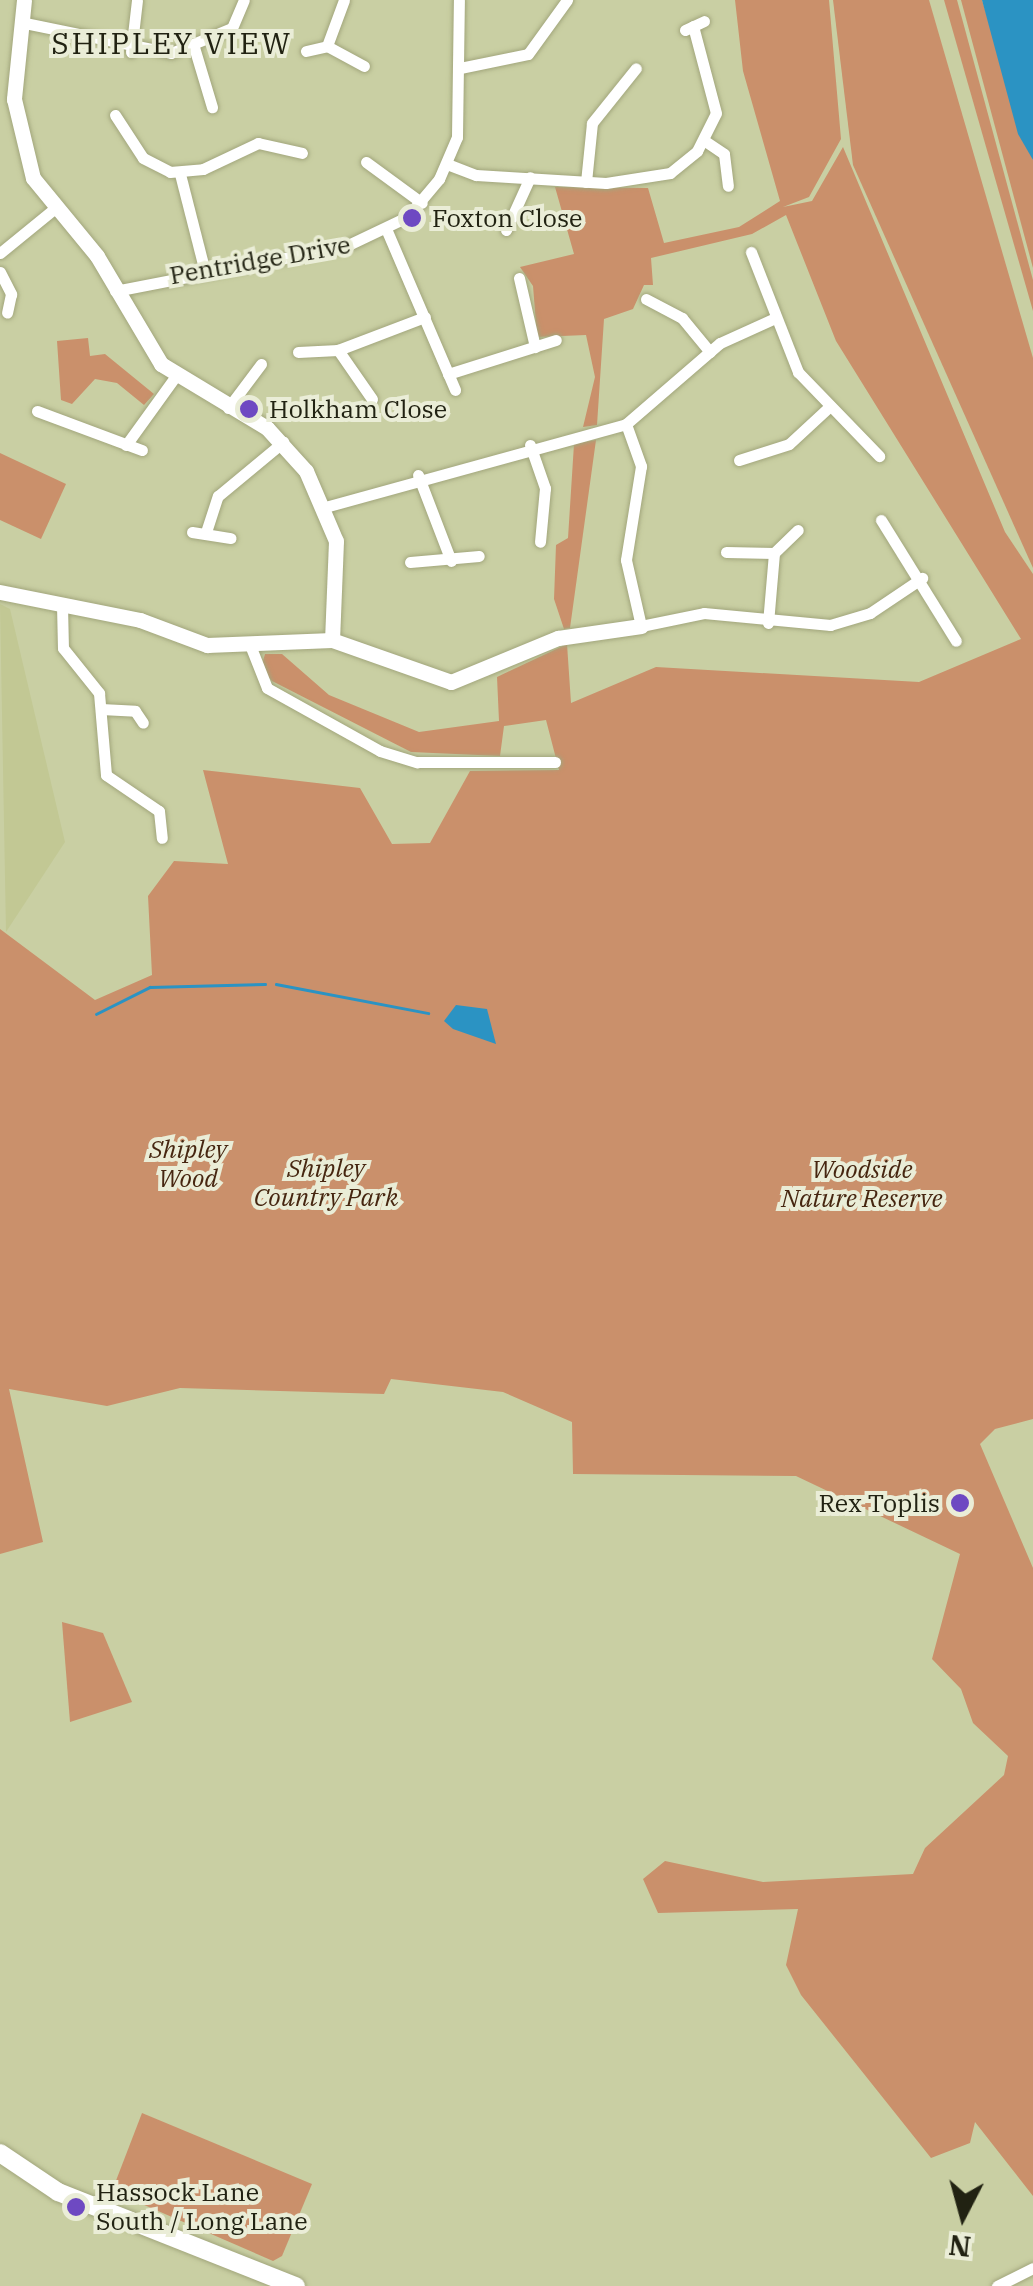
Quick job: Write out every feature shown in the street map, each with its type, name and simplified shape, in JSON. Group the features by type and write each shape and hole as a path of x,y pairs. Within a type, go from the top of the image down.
{"main road":[{"path":"0,2153 58,2192 296,2286"}],"street":[{"path":"24,0 20,22 20,143 54,209 176,377 283,442 325,507 340,566 332,640"},
{"path":"131,52 137,0"},
{"path":"20,22 131,52 194,47 232,28 244,0"},
{"path":"327,46 344,0"},
{"name":"Pentridge Drive","path":"115,291 387,231 422,202 447,164 460,68 459,0"},
{"path":"460,68 528,54 568,0"},
{"path":"447,164 586,182 662,177 705,141 716,91 694,26"},
{"path":"306,51 327,46 364,66"},
{"path":"194,47 214,97"},
{"path":"586,182 592,122 621,96 636,68"},
{"path":"115,115 126,149 180,174 269,142 302,153"},
{"path":"269,142 274,129"},
{"path":"705,141 724,154 728,186"},
{"path":"366,162 422,202"},
{"path":"180,174 205,272"},
{"path":"506,230 530,177"},
{"path":"0,253 54,209"},
{"path":"387,231 455,390"},
{"path":"751,252 764,268 775,318 798,372 830,406 871,434 879,456"},
{"path":"0,272 9,307 25,305"},
{"path":"519,278 535,346"},
{"path":"647,299 682,318 710,352"},
{"path":"298,352 338,350 426,317"},
{"path":"325,507 418,475 481,467 530,445 626,424 710,352 775,318"},
{"path":"448,374 556,340"},
{"path":"338,350 372,399"},
{"path":"228,408 261,364"},
{"path":"126,445 176,377"},
{"path":"61,417 66,403"},
{"path":"739,459 789,444 830,406"},
{"path":"38,411 142,450"},
{"path":"626,424 641,466 626,560 641,626"},
{"path":"231,538 199,532 218,496 283,442"},
{"path":"530,445 545,488 540,542"},
{"path":"418,475 451,561"},
{"path":"881,520 904,541 941,622 956,641"},
{"path":"768,623 774,553 798,530"},
{"path":"726,552 774,553"},
{"path":"410,562 479,556"},
{"path":"0,592 207,645 332,640 451,682 558,638 704,613 768,623 844,622 922,578"},
{"path":"62,605 61,644 93,679 101,708 110,783 167,814 162,838"},
{"path":"250,645 267,688 380,751 417,762 555,762"},
{"path":"101,708 135,711 143,723"},
{"path":"997,2286 1033,2268"}],"shaded area":[{"path":"0,604 10,609 65,842 6,932"}],"green space":[{"path":"735,0 829,0 841,139 809,197 783,207 812,201 843,147 1005,532 1033,574 1033,1419 995,1429 980,1444 1033,1568 1033,2196 975,2122 970,2143 931,2158 801,1995 786,1965 798,1909 658,1913 643,1879 665,1861 763,1882 913,1874 925,1848 1004,1775 1008,1756 973,1723 961,1689 932,1659 960,1554 796,1476 573,1474 572,1422 503,1392 391,1379 384,1394 180,1388 107,1406 9,1389 43,1542 0,1554 0,929 95,1000 152,975 148,896 174,861 228,864 203,770 360,788 392,844 430,843 470,771 559,770 546,720 504,726 500,756 411,752 272,681 261,668 265,654 282,654 329,695 419,732 499,721 497,677 567,644 571,703 656,667 919,682 1021,639 836,341 786,215 752,234 651,258 653,285 644,285 633,309 604,319 597,425 583,427 595,377 586,335 537,337 533,286 520,267 574,254 555,187 648,188 664,243 739,227 780,201 743,71"},
{"path":"833,0 929,0 1033,358 1033,568 853,165"},
{"path":"944,0 957,0 1033,280 1033,311"},
{"path":"961,0 982,0 1033,160 1033,268"},
{"path":"88,338 90,356 105,354 154,394 144,405 117,383 95,379 72,404 61,400 57,341"},
{"path":"596,440 570,628 564,629 554,599 556,545 568,538 574,444"},
{"path":"0,453 66,484 41,539 0,520"},
{"path":"62,1622 103,1633 132,1702 70,1722"},
{"path":"142,2113 312,2184 282,2256 273,2261 112,2191"}],"water":[{"path":"982,0 1033,0 1033,160 1018,134"},
{"path":"456,1005 487,1009 496,1044 453,1029 444,1021"}],"waterway":[{"path":"96,1014 150,987 265,984"},
{"path":"276,984 428,1013"}],"place":[{"name":"Foxton Close","path":"412,218"},
{"name":"Holkham Close","path":"249,409"},
{"name":"Rex Toplis","path":"960,1503"},
{"name":"Hassock Lane South / Long Lane","path":"76,2207"}],"district":[{"name":"SHIPLEY VIEW","path":"172,43"}],"park label":[{"name":"Shipley Wood","path":"188,1164"},
{"name":"Shipley Country Park","path":"326,1184"},
{"name":"Woodside Nature Reserve","path":"862,1184"}]}
